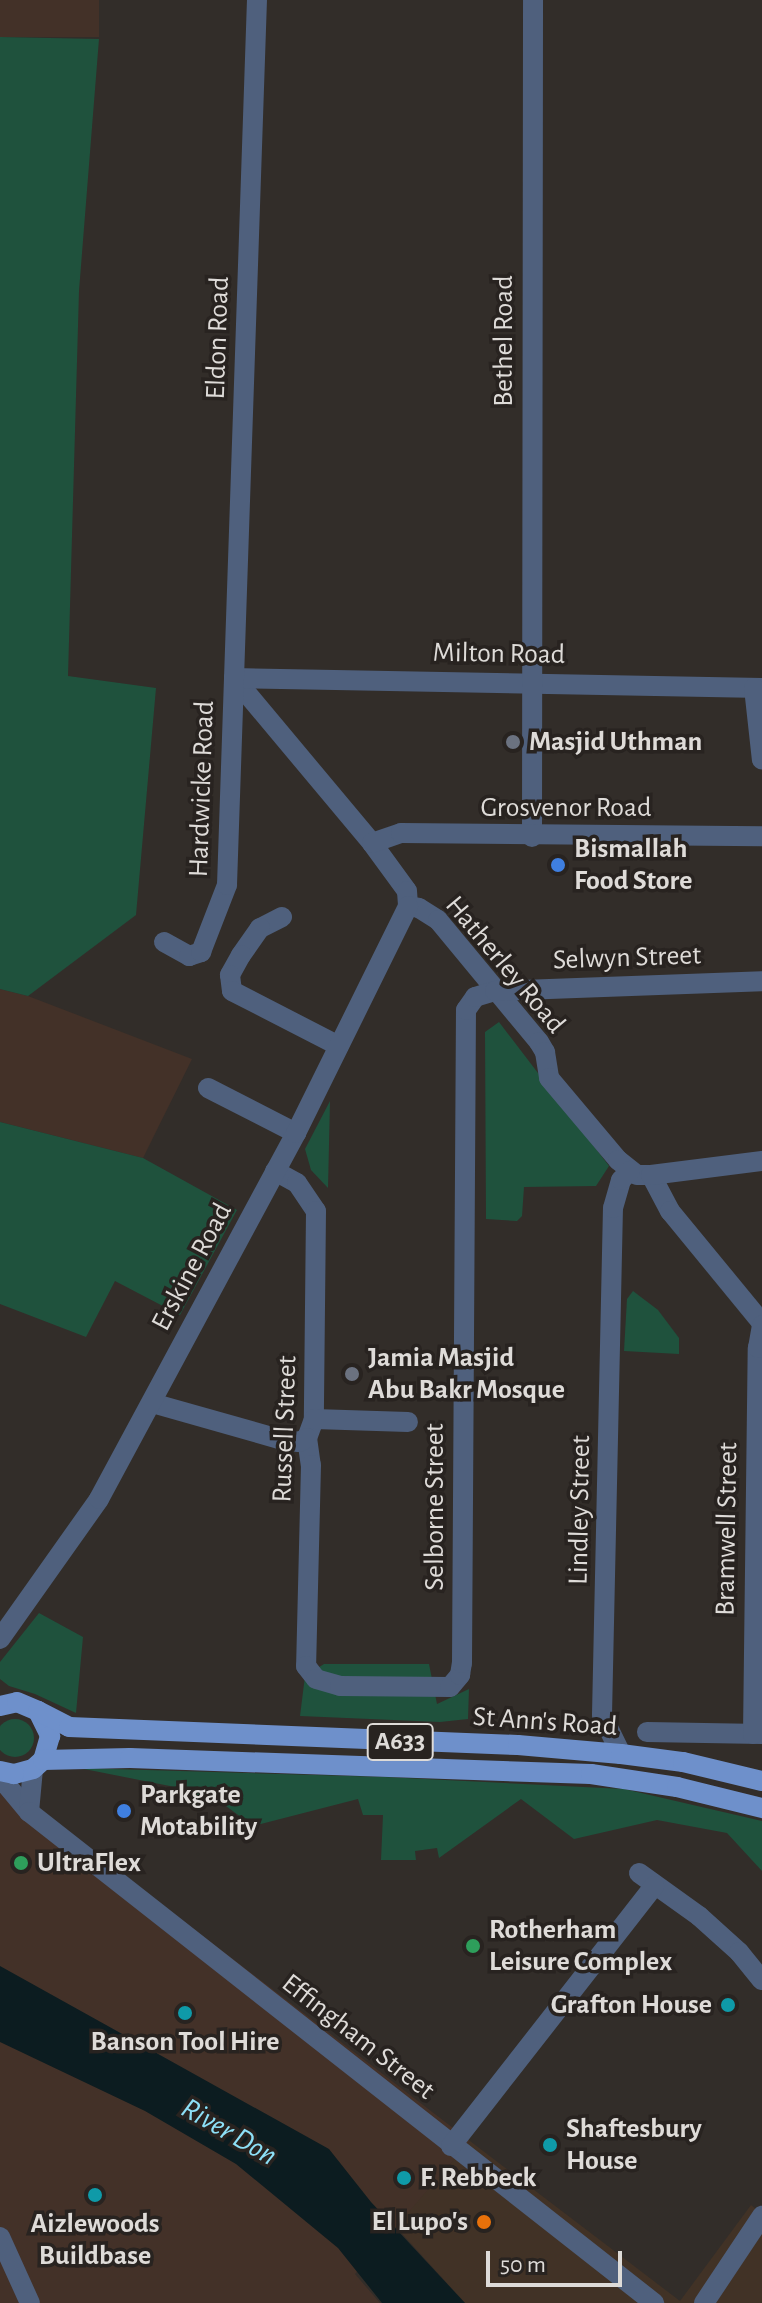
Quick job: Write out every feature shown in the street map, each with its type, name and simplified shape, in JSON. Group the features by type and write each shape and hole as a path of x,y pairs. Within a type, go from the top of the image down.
{"main road":[{"name":"St Ann's Road","path":"5,1701 38,1711 69,1727 518,1745 683,1762 762,1781"},
{"path":"38,1711 50,1736 38,1764"},
{"name":"St Ann's Road","path":"0,1771 14,1774 38,1764 130,1758 591,1774 677,1787 762,1808"}],"street":[{"name":"Eldon Road","path":"234,678 257,0"},
{"name":"Bethel Road","path":"532,837 533,0"},
{"name":"Milton Road","path":"234,678 758,688"},
{"name":"Hatherley Road","path":"234,678 372,843 407,891 408,906 419,908 438,920 545,1052 549,1078 640,1173 762,1324"},
{"name":"Hardwicke Road","path":"164,942 189,956 201,952 225,898 234,678"},
{"path":"758,688 762,760"},
{"name":"Grosvenor Road","path":"372,843 401,833 532,837 762,836"},
{"name":"Erskine Road","path":"0,1639 99,1499 296,1133 408,906"},
{"path":"282,917 260,928 247,946 230,975 232,991 339,1046"},
{"name":"Selwyn Street","path":"495,991 762,981"},
{"name":"Selborne Street","path":"340,1686 450,1687 461,1667 464,1021 475,997 495,991"},
{"path":"208,1088 296,1133"},
{"path":"640,1173 762,1161"},
{"name":"Russell Street","path":"275,1171 297,1183 311,1199 316,1211 306,1666 316,1679 340,1686"},
{"name":"Lindley Street","path":"621,1754 602,1715 613,1208 621,1180 640,1173"},
{"name":"Bramwell Street","path":"757,1734 758,1348 762,1324"},
{"path":"152,1403 299,1442 311,1429 408,1422"},
{"name":"St Ann's Road","path":"647,1732 757,1734"},
{"path":"29,1812 38,1764"},
{"name":"Effingham Street","path":"0,1777 29,1812 654,2303"},
{"path":"451,2146 647,1879 699,1916 739,1952 762,1980"},
{"path":"704,2303 762,2216"},
{"path":"0,2237 30,2303"}],"shaded area":[{"path":"0,0 99,0 99,37 0,37"},
{"path":"0,989 28,996 192,1059 143,1158 0,1122"},
{"path":"0,1780 470,2141 355,2274 380,2303 0,2303"},
{"path":"470,2141 680,2301 751,2205 762,2214 762,2303 465,2303 395,2226"}],"green space":[{"path":"0,37 99,39 79,291 68,676 156,688 136,915 28,996 0,989"},
{"path":"499,1022 609,1166 596,1186 524,1187 522,1216 517,1221 486,1219 485,1032"},
{"path":"330,1101 328,1188 311,1170 305,1149"},
{"path":"0,1122 143,1158 237,1210 180,1315 115,1281 86,1337 0,1304"},
{"path":"633,1291 658,1310 679,1338 679,1354 624,1351 627,1299"},
{"path":"39,1613 83,1637 76,1713 9,1686 0,1679 0,1662"},
{"path":"324,1664 429,1664 437,1704 469,1689 468,1719 440,1722 300,1716 305,1676"},
{"path":"15,1719 28,1725 34,1738 28,1751 15,1757 2,1751 -4,1738 2,1725"},
{"path":"79,1768 385,1777 624,1789 762,1821 762,1871 727,1833 657,1820 574,1839 521,1799 439,1858 437,1848 415,1851 416,1860 381,1860 383,1815 363,1815 358,1799 253,1826 207,1792 200,1799 190,1790"}],"water":[{"name":"River Don","path":"0,1966 329,2149 371,2202 465,2303 382,2303 338,2248 236,2164 145,2111 0,2042"}],"place":[{"name":"Masjid Uthman","path":"513,742"},
{"name":"Bismallah Food Store","path":"558,865"},
{"name":"Jamia Masjid Abu Bakr Mosque","path":"352,1374"},
{"name":"Parkgate Motability","path":"124,1811"},
{"name":"UltraFlex","path":"21,1863"},
{"name":"Rotherham Leisure Complex","path":"473,1946"},
{"name":"Grafton House","path":"728,2005"},
{"name":"Banson Tool Hire","path":"185,2013"},
{"name":"Shaftesbury House","path":"550,2145"},
{"name":"F. Rebbeck","path":"404,2178"},
{"name":"Aizlewoods Buildbase","path":"95,2195"},
{"name":"El Lupo's","path":"484,2222"}]}
